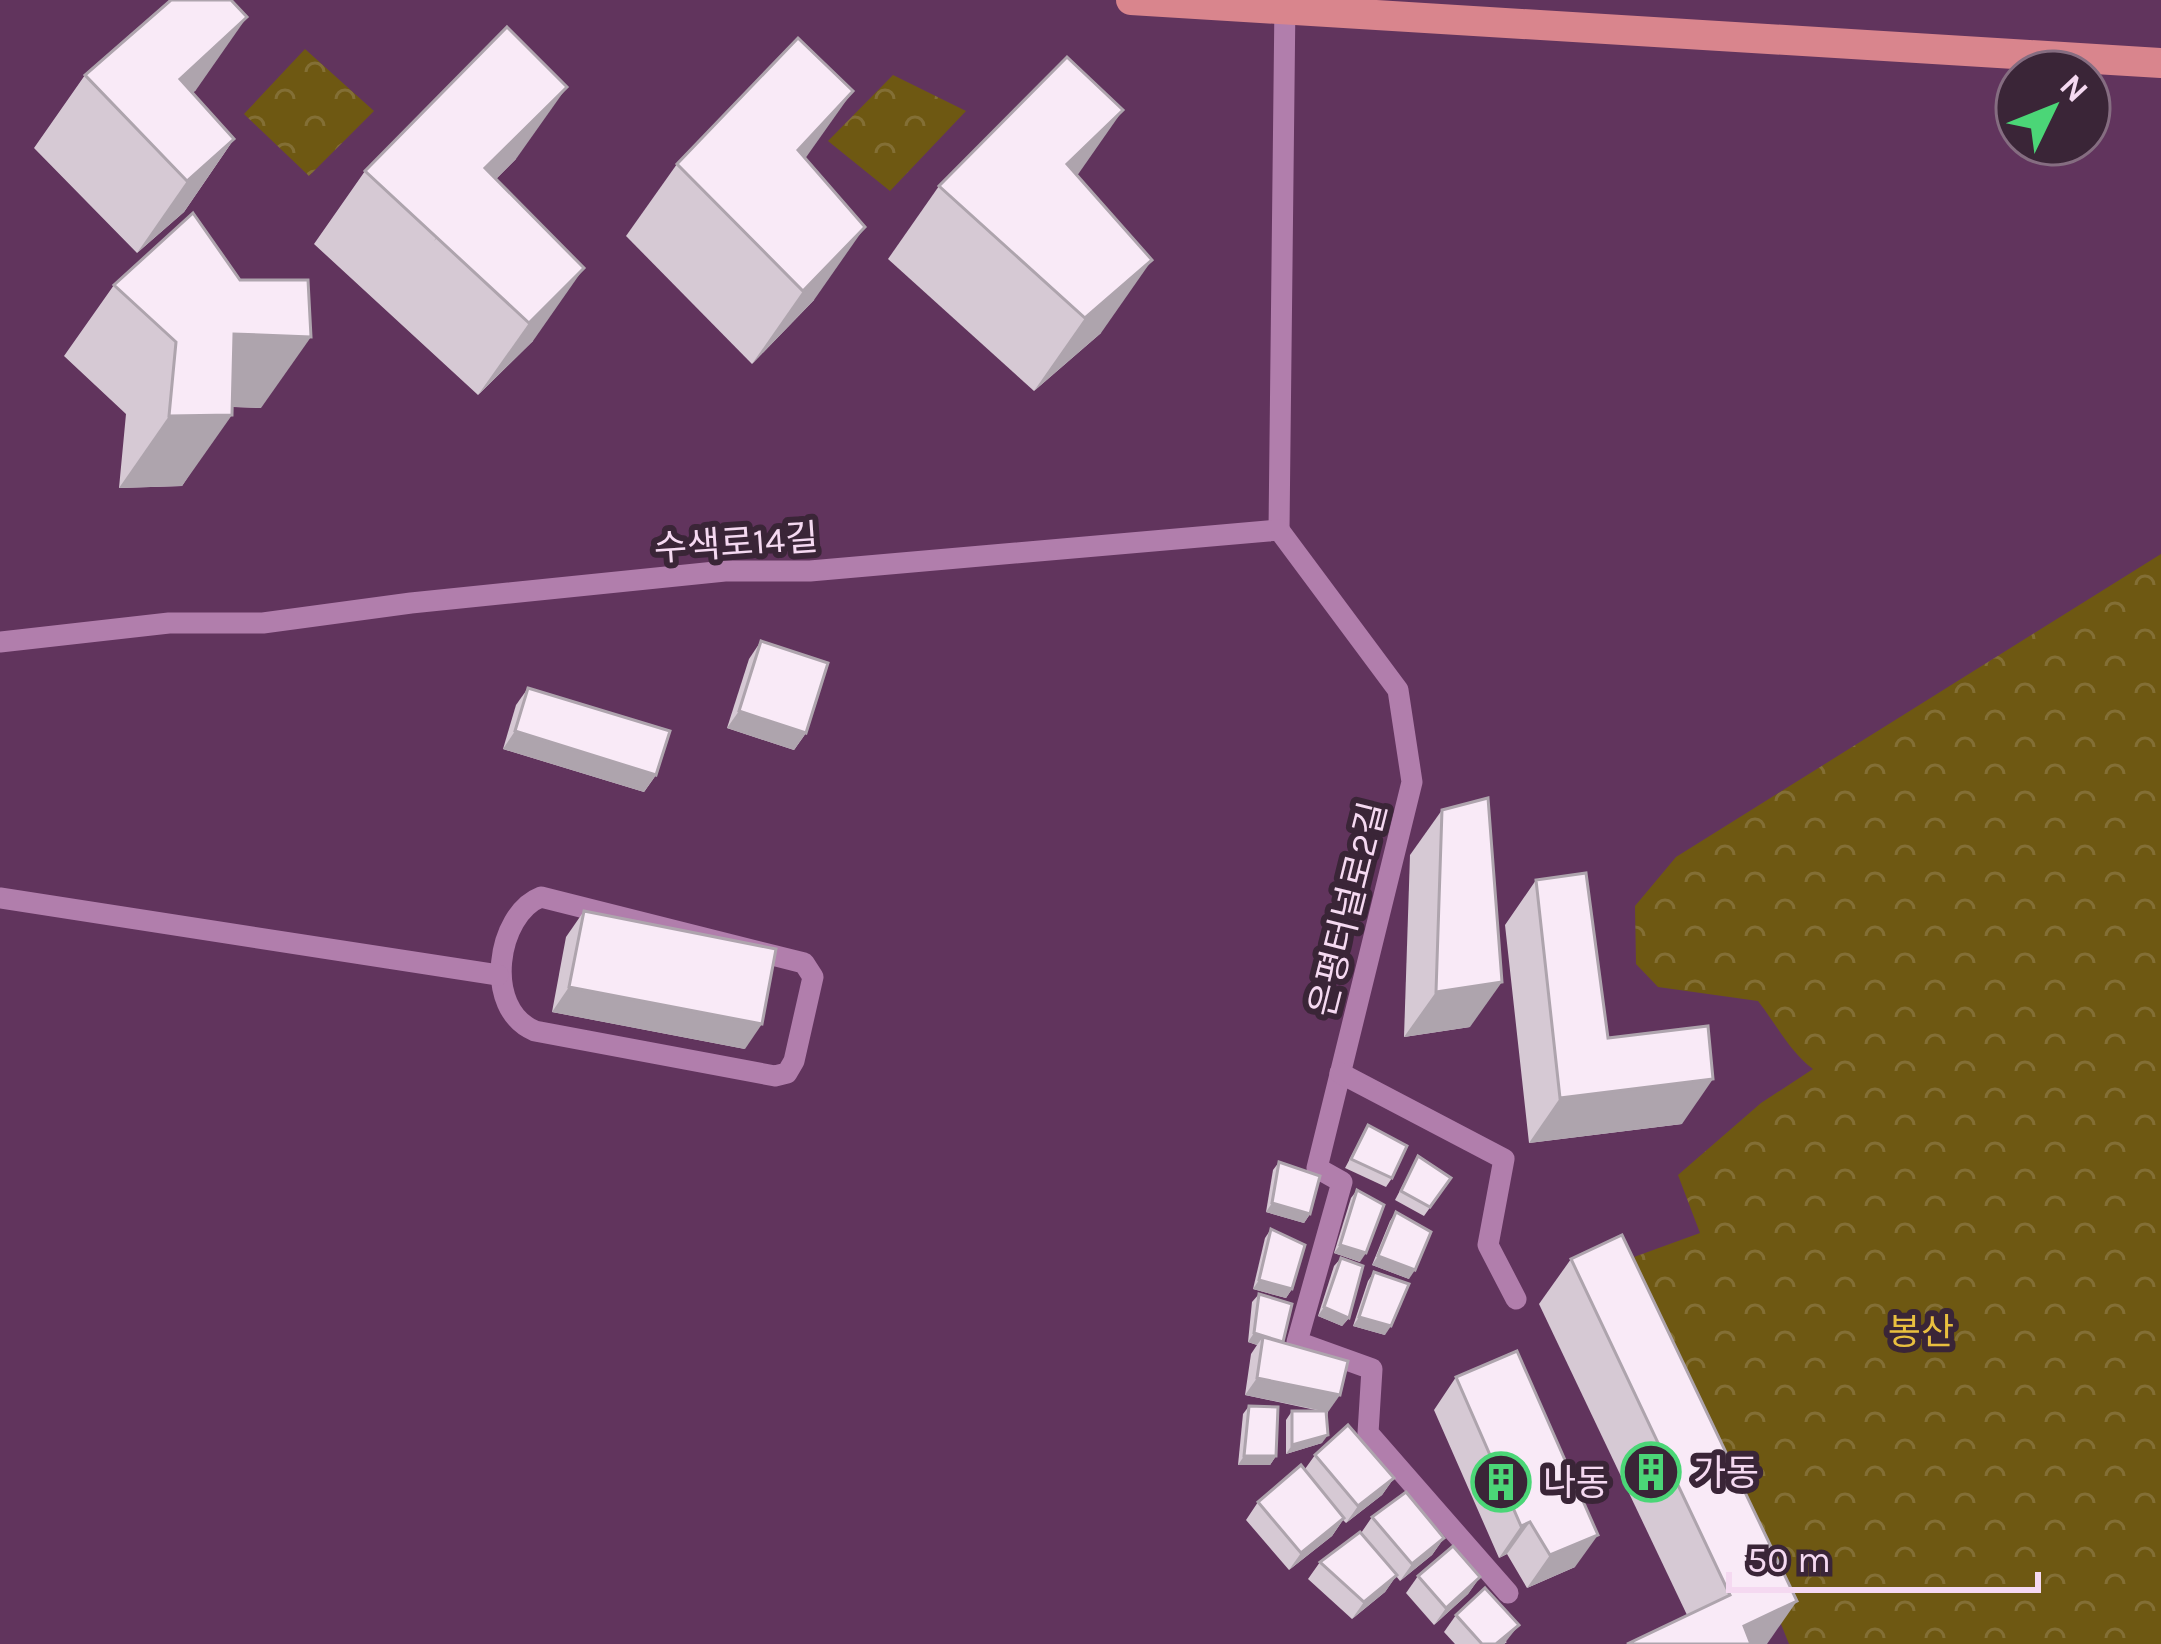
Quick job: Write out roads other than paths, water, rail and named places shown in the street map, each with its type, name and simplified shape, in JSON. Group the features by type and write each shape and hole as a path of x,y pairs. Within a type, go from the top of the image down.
{"main road":[{"path":"1131,0 1285,5 2161,63"}],"street":[{"path":"1279,530 1285,5"},
{"name":"수색로14길","path":"0,642 169,623 263,623 724,571 810,571 1279,530"},
{"name":"은평터널로2길","path":"1279,530 1398,690 1412,782 1317,1168 1342,1182 1297,1342 1372,1370 1368,1433 1508,1593"},
{"path":"541,897 804,964 813,977 794,1060 787,1073 775,1076 535,1031 519,1024 506,1005 498,975 517,916 527,903 541,897"},
{"path":"0,898 498,975"},
{"name":"은평터널로2길","path":"1340,1073 1504,1159 1488,1245 1516,1299"}],"place":[{"name":"가동","path":"1651,1472"},
{"name":"나동","path":"1501,1482"}],"park label":[{"name":"봉산","path":"1921,1331"}]}
